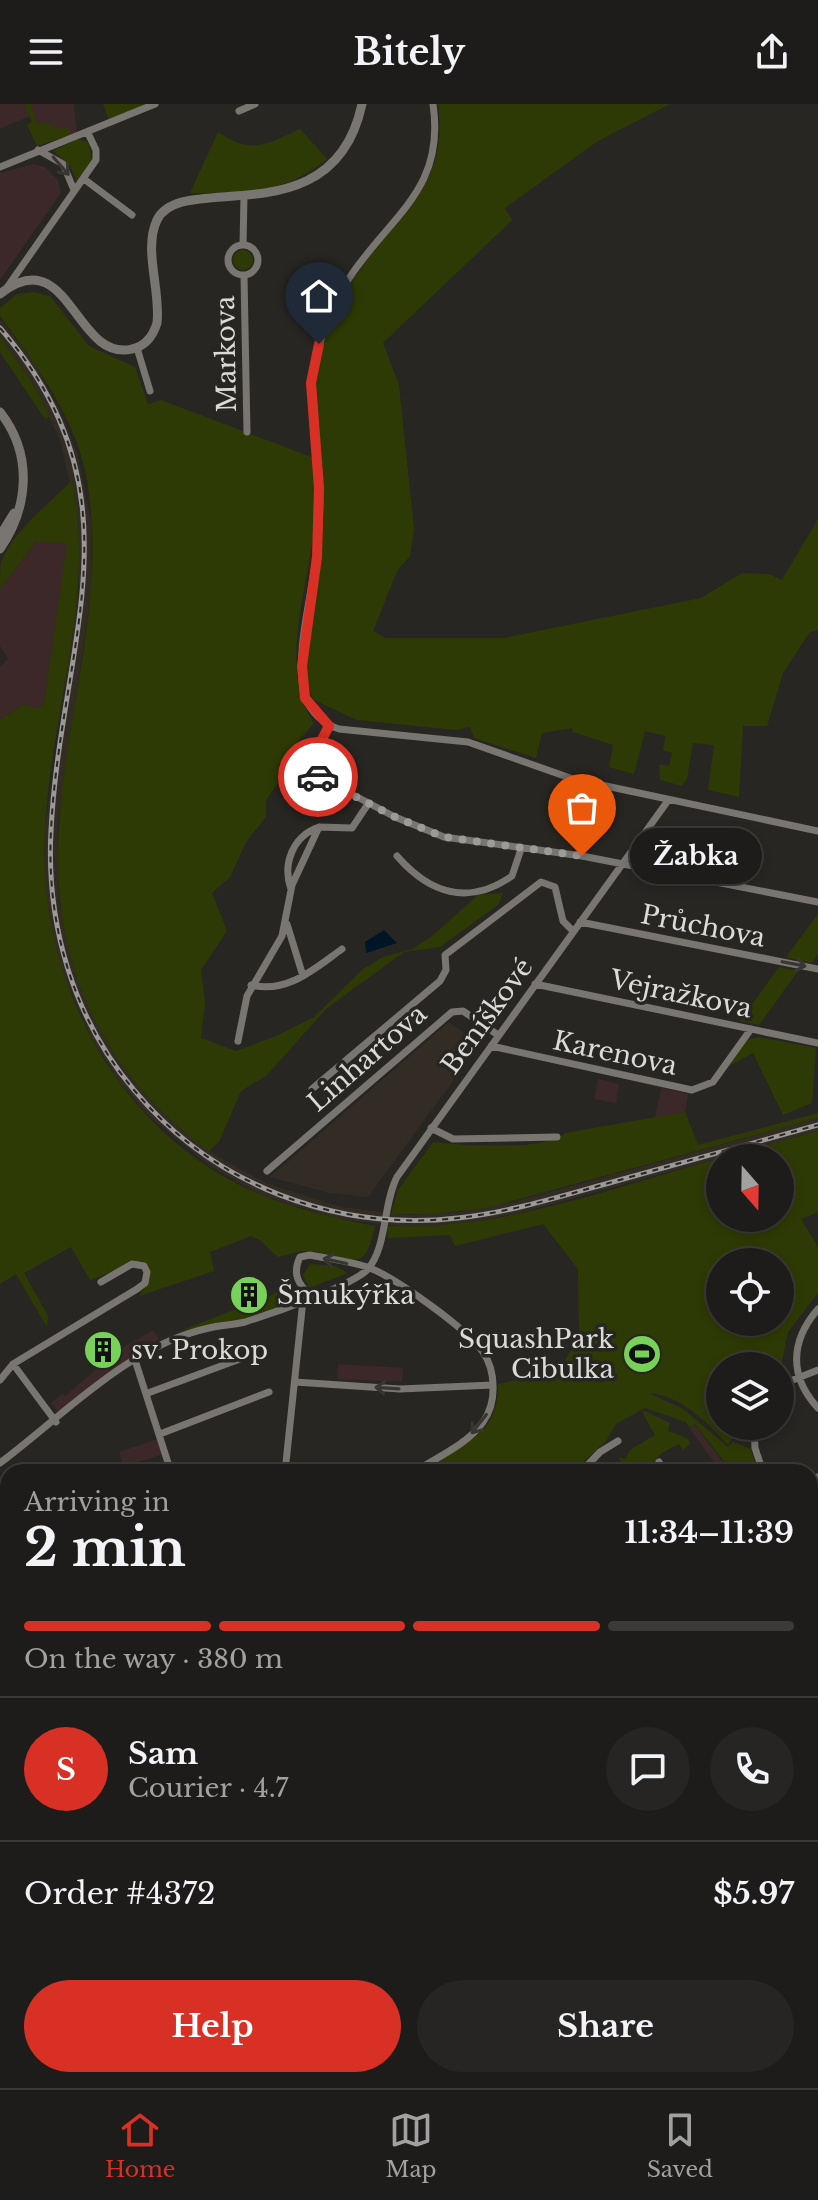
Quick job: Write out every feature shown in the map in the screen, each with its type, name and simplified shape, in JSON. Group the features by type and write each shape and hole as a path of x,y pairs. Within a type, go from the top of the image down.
{"street":[{"path":"0,167 155,104"},
{"path":"239,111 255,104"},
{"path":"2,292 27,280 48,285 62,293 102,344 119,350 137,348 151,336 157,323 153,233 162,212 183,199 281,192 320,171 347,140 362,104"},
{"path":"433,104 435,136 426,180 352,273 319,344 311,383 318,464 317,557 302,666 305,698 329,726 356,733 421,735 468,742 573,779 667,802 818,831"},
{"path":"2,292 96,160 88,133"},
{"path":"38,150 63,164 74,190"},
{"path":"84,179 132,215"},
{"name":"Markova","path":"243,245 244,197"},
{"name":"Markova","path":"243,245 256,251 259,260 253,272 244,276 231,270 228,261 234,248 243,245"},
{"name":"Markova","path":"244,276 247,432"},
{"path":"137,348 150,391"},
{"path":"0,412 14,432 21,453 23,483 18,518 0,549"},
{"path":"0,536 13,516 23,483"},
{"path":"329,726 310,760 310,772 368,804 444,837 623,864 818,902"},
{"name":"Beníškové","path":"369,1268 380,1245 385,1210 397,1177 667,802"},
{"path":"291,889 287,872 292,850 300,838 319,827 347,830 356,824 368,804"},
{"path":"238,1041 251,985 273,954 287,922 291,889 319,827"},
{"path":"397,856 434,887 448,893 476,894 512,876 521,849"},
{"path":"312,1089 440,981 446,970 445,955 541,882 554,884 563,921 573,931"},
{"path":"287,922 303,976"},
{"name":"Průchova","path":"580,922 818,969"},
{"path":"251,985 280,987 303,976 342,949"},
{"name":"Vejražkova","path":"535,984 818,1043"},
{"name":"Linhartova","path":"267,1171 452,1012 463,1011 498,1035"},
{"name":"Karenova","path":"491,1046 692,1090 713,1082 751,1029"},
{"path":"431,1128 453,1139 557,1137"},
{"path":"284,1464 307,1298 296,1274 300,1257 310,1255 369,1268 408,1289 484,1354 493,1385 492,1405 478,1427 425,1464"},
{"path":"0,1380 13,1364 137,1289 145,1283 147,1272 138,1263 132,1264 101,1282"},
{"path":"0,1463 56,1422 134,1357 177,1337 243,1322 307,1298 350,1281 369,1268"},
{"path":"818,1309 798,1340 797,1377 818,1408"},
{"path":"148,1393 248,1356"},
{"path":"134,1357 169,1464"},
{"path":"13,1364 56,1422"},
{"path":"794,1378 818,1370"},
{"path":"295,1382 400,1389 493,1385"},
{"path":"160,1434 269,1392"},
{"path":"755,1440 760,1464"},
{"path":"589,1464 600,1452 618,1441"}],"shaded area":[{"path":"0,104 24,104 30,116 0,129"},
{"path":"29,104 74,104 77,133 71,135 44,122 36,125"},
{"path":"34,164 45,167 58,180 61,193 0,280 0,173"},
{"path":"0,319 33,361 61,412 78,456 91,522 91,592 57,829 59,902 83,992 92,1014 130,1077 160,1109 217,1156 268,1184 341,1207 407,1215 459,1212 517,1201 706,1149 706,1162 520,1213 460,1224 407,1227 339,1219 263,1196 210,1166 151,1118 121,1084 92,1039 63,975 51,928 45,881 45,828 79,591 79,523 60,440 33,384 0,337"},
{"path":"36,542 68,542 44,703 41,708 23,705 0,719 0,667 8,659 0,646 0,589"},
{"path":"449,1022 480,1044 368,1197 330,1193 270,1177"},
{"path":"598,1079 619,1084 616,1103 594,1099"},
{"path":"661,1088 688,1094 685,1112 655,1118"},
{"path":"818,1118 818,1131 771,1144 724,1144"},
{"path":"153,1330 159,1339 113,1369 59,1414 51,1403 62,1394 65,1396 120,1349"},
{"path":"338,1364 403,1368 402,1382 337,1379"},
{"path":"695,1425 724,1464 716,1464 690,1429"},
{"path":"158,1439 162,1455 123,1464 119,1452"}],"green space":[{"path":"24,104 31,104 37,124 44,122 59,129 67,127 71,135 37,146 27,125 32,122"},
{"path":"103,104 146,104 109,120"},
{"path":"438,104 670,104 598,141 505,208 512,220 383,343 399,385 414,529 410,556 397,571 373,631 386,638 503,638 701,598 742,573 769,574 782,580 818,519 818,630 810,632 783,673 767,726 743,726 739,797 708,790 714,745 693,743 687,779 682,786 660,780 659,764 669,766 672,753 663,750 666,736 645,731 634,774 609,767 613,745 573,732 572,728 542,733 536,758 474,738 470,727 456,730 357,720 314,700 306,686 307,643 319,576 316,570 318,361 332,321 351,283 404,216 428,179 436,158"},
{"path":"300,129 327,159 310,171 294,180 262,190 190,193 218,132 240,143 259,145"},
{"path":"78,139 88,142 92,160 77,181 70,166 53,151"},
{"path":"243,250 250,253 253,260 250,267 243,270 236,267 233,260 236,253"},
{"path":"33,292 50,296 89,346 135,367 148,404 161,400 314,458 314,526 296,653 303,702 314,723 278,765 288,769 266,800 266,817 246,842 230,877 212,893 227,931 201,970 205,1003 201,1038 236,1051 276,1036 314,1017 363,969 383,957 412,949 431,937 478,895 503,893 499,904 440,947 404,952 326,1009 266,1076 241,1091 219,1142 209,1151 171,1120 123,1066 87,1003 66,935 58,869 61,804 89,608 92,542 86,475 73,432 52,391 0,316 0,308 17,294"},
{"path":"0,337 33,384 50,417 45,419 0,352"},
{"path":"72,480 78,524 76,611 45,829 46,886 55,942 72,996 97,1047 129,1094 167,1135 213,1170 278,1201 375,1226 366,1253 360,1258 345,1259 306,1251 278,1257 251,1236 210,1252 214,1271 139,1296 149,1278 142,1261 90,1280 71,1247 24,1273 48,1316 47,1327 16,1274 0,1284 0,719 23,705 40,708 44,703 67,543 36,542 0,589 0,576 1,563 14,540"},
{"path":"818,914 818,954 812,963 786,957"},
{"path":"779,967 798,971 759,1025 740,1021"},
{"path":"758,1037 816,1048 812,1103 783,1115 753,1053 729,1066 747,1040"},
{"path":"685,1112 698,1145 818,1113 818,1118 722,1144 706,1144 706,1148 486,1208 433,1214 391,1214 398,1190 433,1142 522,1145 555,1139 565,1133"},
{"path":"818,1131 818,1212 801,1219 818,1247 818,1293 794,1324 794,1248 706,1248 706,1336 787,1336 784,1352 706,1352 706,1423 682,1404 649,1393 683,1409 706,1428 706,1438 695,1424 690,1428 686,1422 645,1408 616,1424 606,1441 581,1464 434,1464 469,1441 490,1421 496,1405 498,1384 559,1371 579,1336 578,1269 543,1224 455,1246 450,1235 388,1238 387,1226 472,1222 597,1194 706,1162 706,1232 794,1232 794,1144 771,1144"},
{"path":"310,1264 335,1266 348,1273 309,1288 303,1275"},
{"path":"291,1282 298,1300 243,1319 180,1331 272,1295"},
{"path":"642,1412 670,1423 668,1431 687,1438 690,1444 683,1450 679,1444 661,1454 654,1464 622,1464 618,1457 625,1459 630,1450 655,1435"},
{"path":"707,1440 720,1440 728,1447 733,1442 751,1449 755,1464 726,1464"}],"water":[{"path":"384,930 397,943 366,953 365,942"}],"railway":[{"path":"0,328 44,390 71,451 83,511 84,572 57,762 51,831 53,901 59,935 80,1001 95,1032 134,1090 166,1123 201,1152 239,1176 280,1195 323,1209 367,1217 412,1220 458,1218 518,1207 818,1125"}],"way so far":[{"path":"318,777 417,828 444,837 468,843 582,856"}],"place":[{"name":"Žabka","path":"582,856"},
{"name":"Šmukýřka","path":"249,1295"},
{"name":"sv. Prokop","path":"103,1350"},
{"name":"SquashPark Cibulka","path":"642,1354"}],"route":[{"path":"318,777 310,772 308,766 329,726 305,698 302,666 317,557 319,488 311,383 319,344"}]}
